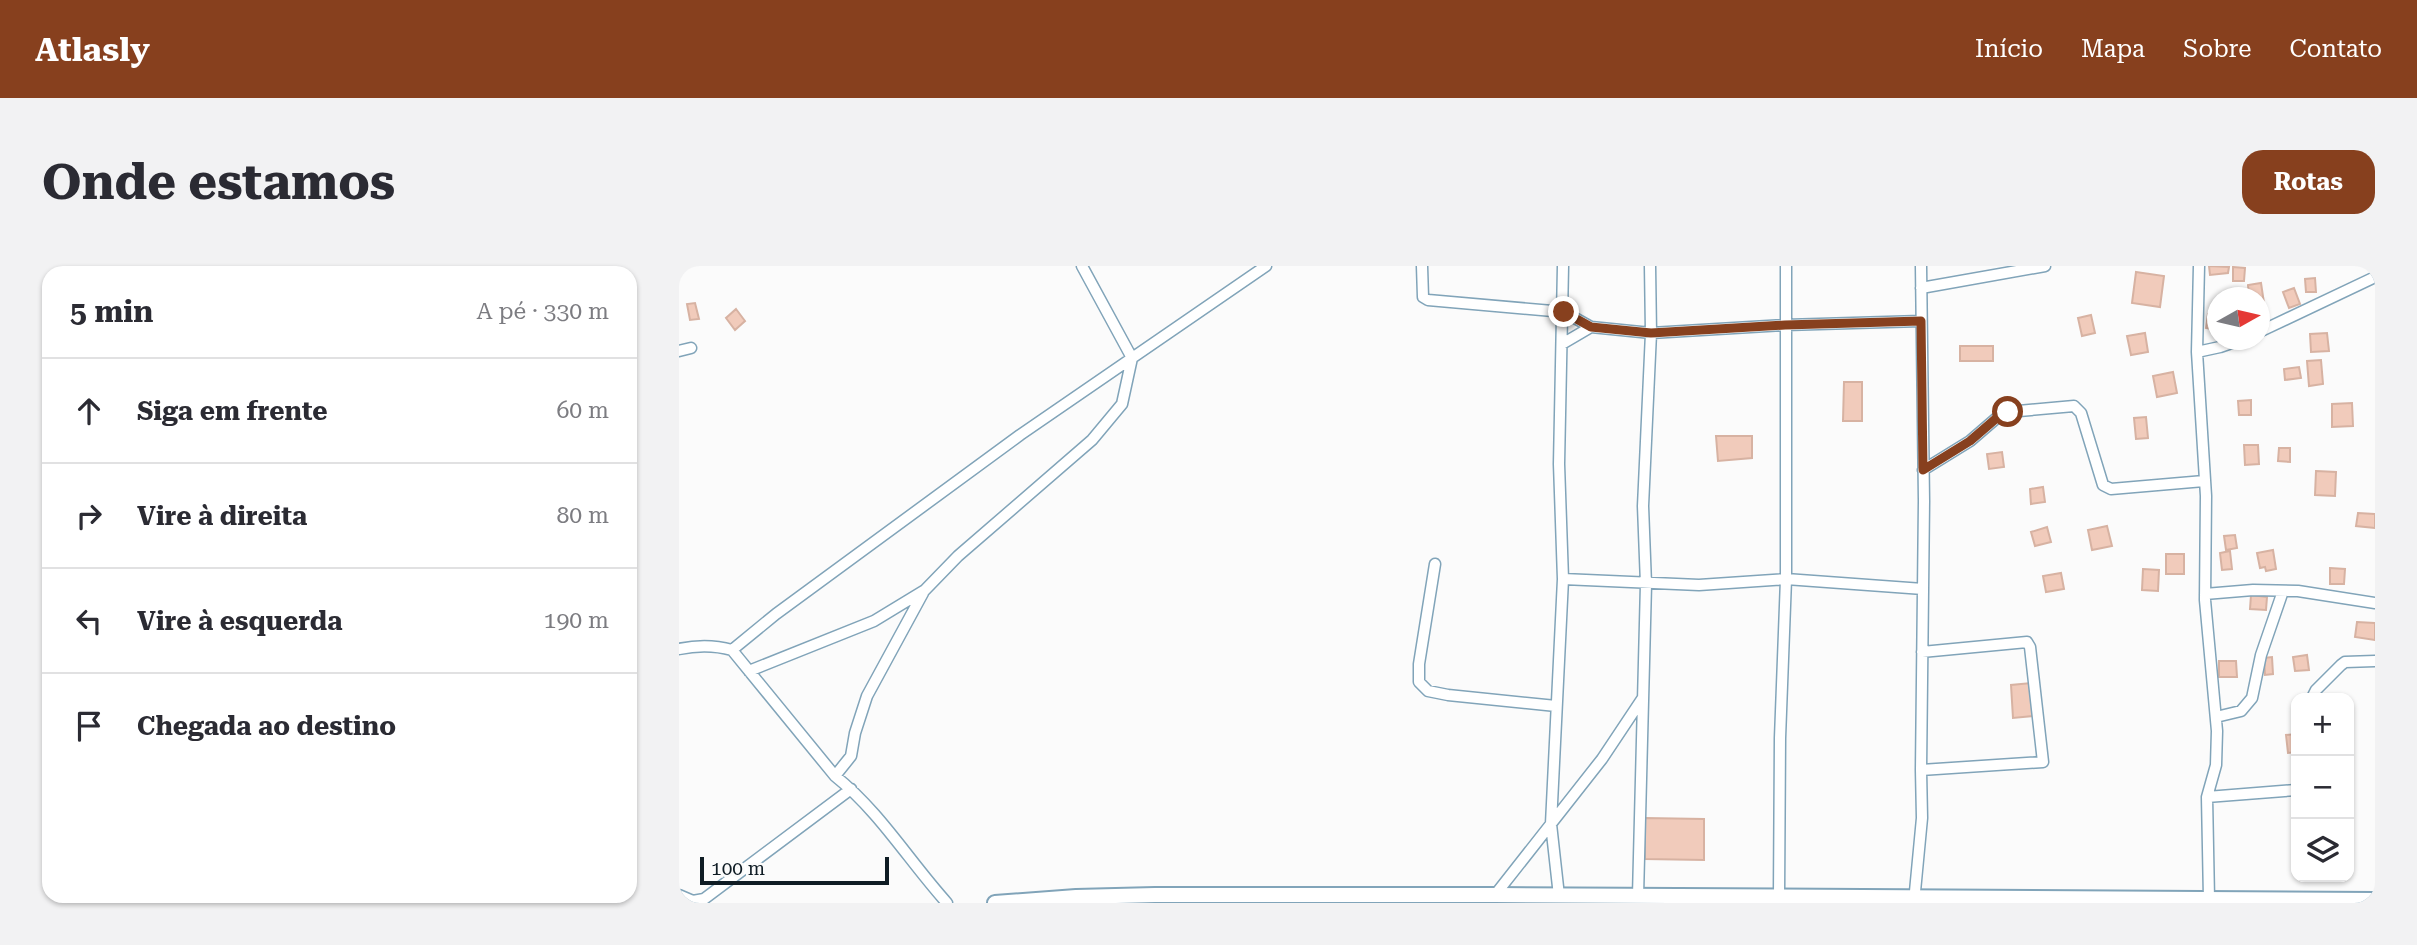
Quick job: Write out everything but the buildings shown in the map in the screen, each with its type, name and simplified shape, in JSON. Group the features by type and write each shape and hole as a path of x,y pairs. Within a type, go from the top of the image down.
{"main road":[{"path":"995,903 1155,895 1495,895 1559,896 1598,900 1637,896 2087,901 2375,900"}],"street":[{"path":"749,671 874,621 925,590 958,556 1093,440 1122,404 1132,358 1082,266"},
{"path":"733,650 776,614 1014,439 1266,266"},
{"path":"1423,266 1423,297 1428,300 1564,312 1591,327 1651,333 1921,321"},
{"path":"1559,896 1551,824 1563,579 1559,464 1563,266"},
{"path":"1637,896 1646,584 1643,506 1651,333 1650,266"},
{"path":"1779,897 1779,751 1786,579 1786,266"},
{"path":"1914,900 1921,833 1921,266"},
{"path":"1921,288 2045,266"},
{"path":"2199,266 2197,352 2204,481 2205,594 2216,717 2216,765 2207,797 2209,899"},
{"path":"2270,327 2375,277"},
{"path":"1562,344 1591,327"},
{"path":"679,351 691,348"},
{"path":"2197,352 2207,350"},
{"path":"1923,470 1947,457 1999,416 2008,412 2074,406 2081,413 2103,485 2111,489 2204,481"},
{"path":"1435,564 1419,664 1419,682 1428,691 1448,695 1556,706"},
{"path":"1563,579 1699,585 1786,579 1923,589"},
{"path":"835,776 851,756 867,696 925,590"},
{"path":"2205,594 2253,590 2283,591 2315,593 2375,603"},
{"path":"2216,717 2241,711 2252,698 2261,655 2283,591"},
{"path":"1921,770 2043,762 2030,647 2027,642 1922,652"},
{"path":"679,649 705,646 733,650 835,776 851,789 889,830 947,903"},
{"path":"2314,693 2346,662 2375,661"},
{"path":"1495,895 1602,759 1642,699"},
{"path":"679,895 693,901 704,899 851,789"},
{"path":"2207,797 2291,790"}],"route":[{"path":"1564,312 1591,327 1651,333 1921,321 1923,470 1947,457 1999,416 2008,412"}]}
